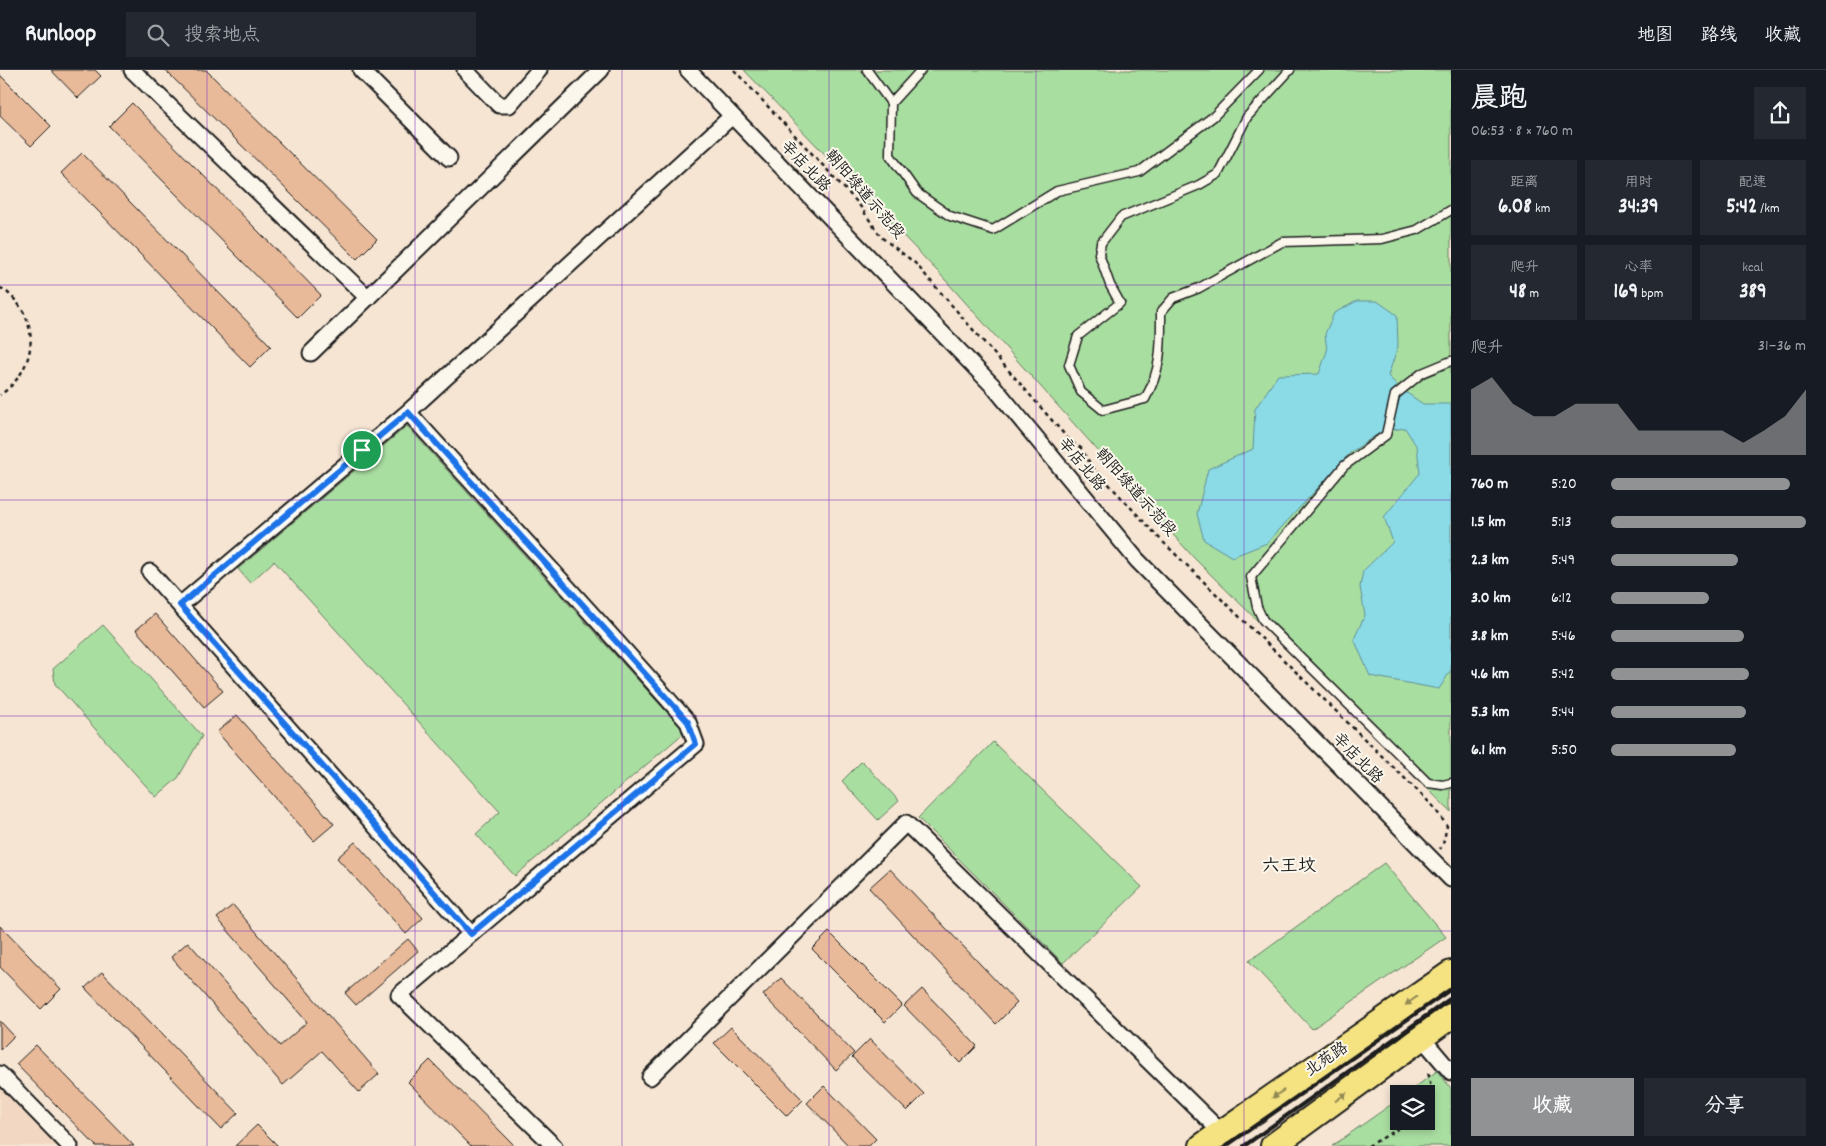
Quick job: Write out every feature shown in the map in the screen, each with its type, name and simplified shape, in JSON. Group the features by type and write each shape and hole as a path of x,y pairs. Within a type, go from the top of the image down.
{"main road":[{"name":"北苑路","path":"1202,1146 1451,973"},
{"path":"1273,1146 1451,1016"}],"street":[{"path":"132,70 368,298"},
{"path":"361,70 449,158"},
{"path":"465,70 499,105 509,105 540,70"},
{"path":"311,353 601,70"},
{"name":"辛店北路","path":"688,70 994,388 1138,560 1451,880"},
{"path":"180,605 408,412 732,116"},
{"path":"408,412 553,573 585,605 688,722 696,744 399,995 554,1146"},
{"path":"150,572 471,934"},
{"path":"650,1077 906,823 1221,1132"},
{"path":"1422,1038 1451,1072"},
{"path":"0,1074 70,1146"}],"lane":[{"path":"867,70 891,103 890,155 916,193 950,216 993,230 1057,191 1138,172 1214,116 1259,70"},
{"path":"891,103 921,70"},
{"path":"1290,70 1247,117 1218,174 1199,185 1120,217 1101,243 1099,254 1110,285 1120,303 1078,336 1069,365 1080,392 1102,410 1145,399 1155,382 1162,352 1161,312 1173,298 1199,288 1282,242 1382,239 1417,230 1451,210"},
{"path":"1451,361 1422,373 1395,395 1386,435 1344,466 1251,577 1257,607 1263,620 1428,783 1443,786 1451,783"}],"path":[{"name":"朝阳绿道示范段","path":"734,70 858,203 881,236 914,263 1070,441 1081,448 1090,465 1432,806 1447,826 1444,844 1433,860"},
{"path":"0,288 5,290 23,310 32,334 27,364 14,386 0,395"},
{"path":"1428,1072 1431,1085"},
{"path":"1368,1146 1396,1130"}],"shaded area":[{"path":"0,1086 60,1146 0,1146"}],"green space":[{"path":"744,70 1451,70 1451,812 1194,558 939,273"},
{"path":"407,426 685,732 515,876 476,834 500,812 274,561 250,583 238,569"},
{"path":"103,625 202,736 178,778 156,797 55,684 53,669"},
{"path":"993,742 1142,887 1063,963 918,818"},
{"path":"862,761 899,801 878,820 842,781"},
{"path":"1384,863 1446,937 1312,1029 1249,961"},
{"path":"1437,1071 1451,1088 1451,1146 1332,1146 1390,1105 1390,1130 1435,1130 1435,1085 1418,1085"}],"water":[{"path":"1357,301 1377,301 1397,315 1398,346 1388,376 1401,389 1423,404 1451,404 1451,670 1439,689 1370,676 1354,639 1365,615 1360,587 1363,571 1393,542 1384,517 1420,473 1417,447 1405,428 1381,432 1351,452 1267,543 1232,557 1204,540 1197,514 1208,469 1253,449 1255,409 1278,375 1319,374 1327,351 1325,334 1334,313"}],"building":[{"path":"51,70 95,70 101,76 78,98"},
{"path":"165,70 206,70 377,239 357,259"},
{"path":"0,75 51,126 31,146 0,116"},
{"path":"132,103 321,295 298,318 109,126"},
{"path":"82,153 271,346 250,367 61,173"},
{"path":"155,614 223,691 204,707 136,630"},
{"path":"237,715 334,824 314,841 217,732"},
{"path":"355,842 423,918 406,934 337,858"},
{"path":"890,869 1017,1003 996,1024 869,888"},
{"path":"233,905 379,1074 359,1092 322,1051 283,1085 171,957 188,942 280,1046 307,1022 217,918"},
{"path":"0,926 61,989 41,1009 0,967"},
{"path":"829,932 902,1005 885,1022 812,949"},
{"path":"408,939 418,951 356,1005 345,993"},
{"path":"102,972 238,1113 221,1129 85,988"},
{"path":"781,978 854,1053 836,1070 763,995"},
{"path":"922,989 977,1046 960,1063 904,1006"},
{"path":"0,1021 14,1036 0,1050"},
{"path":"731,1027 803,1100 787,1116 714,1043"},
{"path":"870,1039 924,1094 907,1111 852,1057"},
{"path":"36,1045 134,1146 96,1146 16,1064"},
{"path":"430,1060 515,1146 471,1146 408,1082"},
{"path":"824,1086 876,1139 869,1146 849,1146 807,1103"},
{"path":"257,1125 278,1146 235,1146"}],"railway":[{"path":"1226,1146 1451,989"},
{"path":"1244,1146 1451,998"}],"district":[{"name":"六王坟","path":"1289,867"}],"route":[{"path":"408,412 553,573 585,605 688,722 696,744 471,934 180,605 362,450 408,412"}]}
